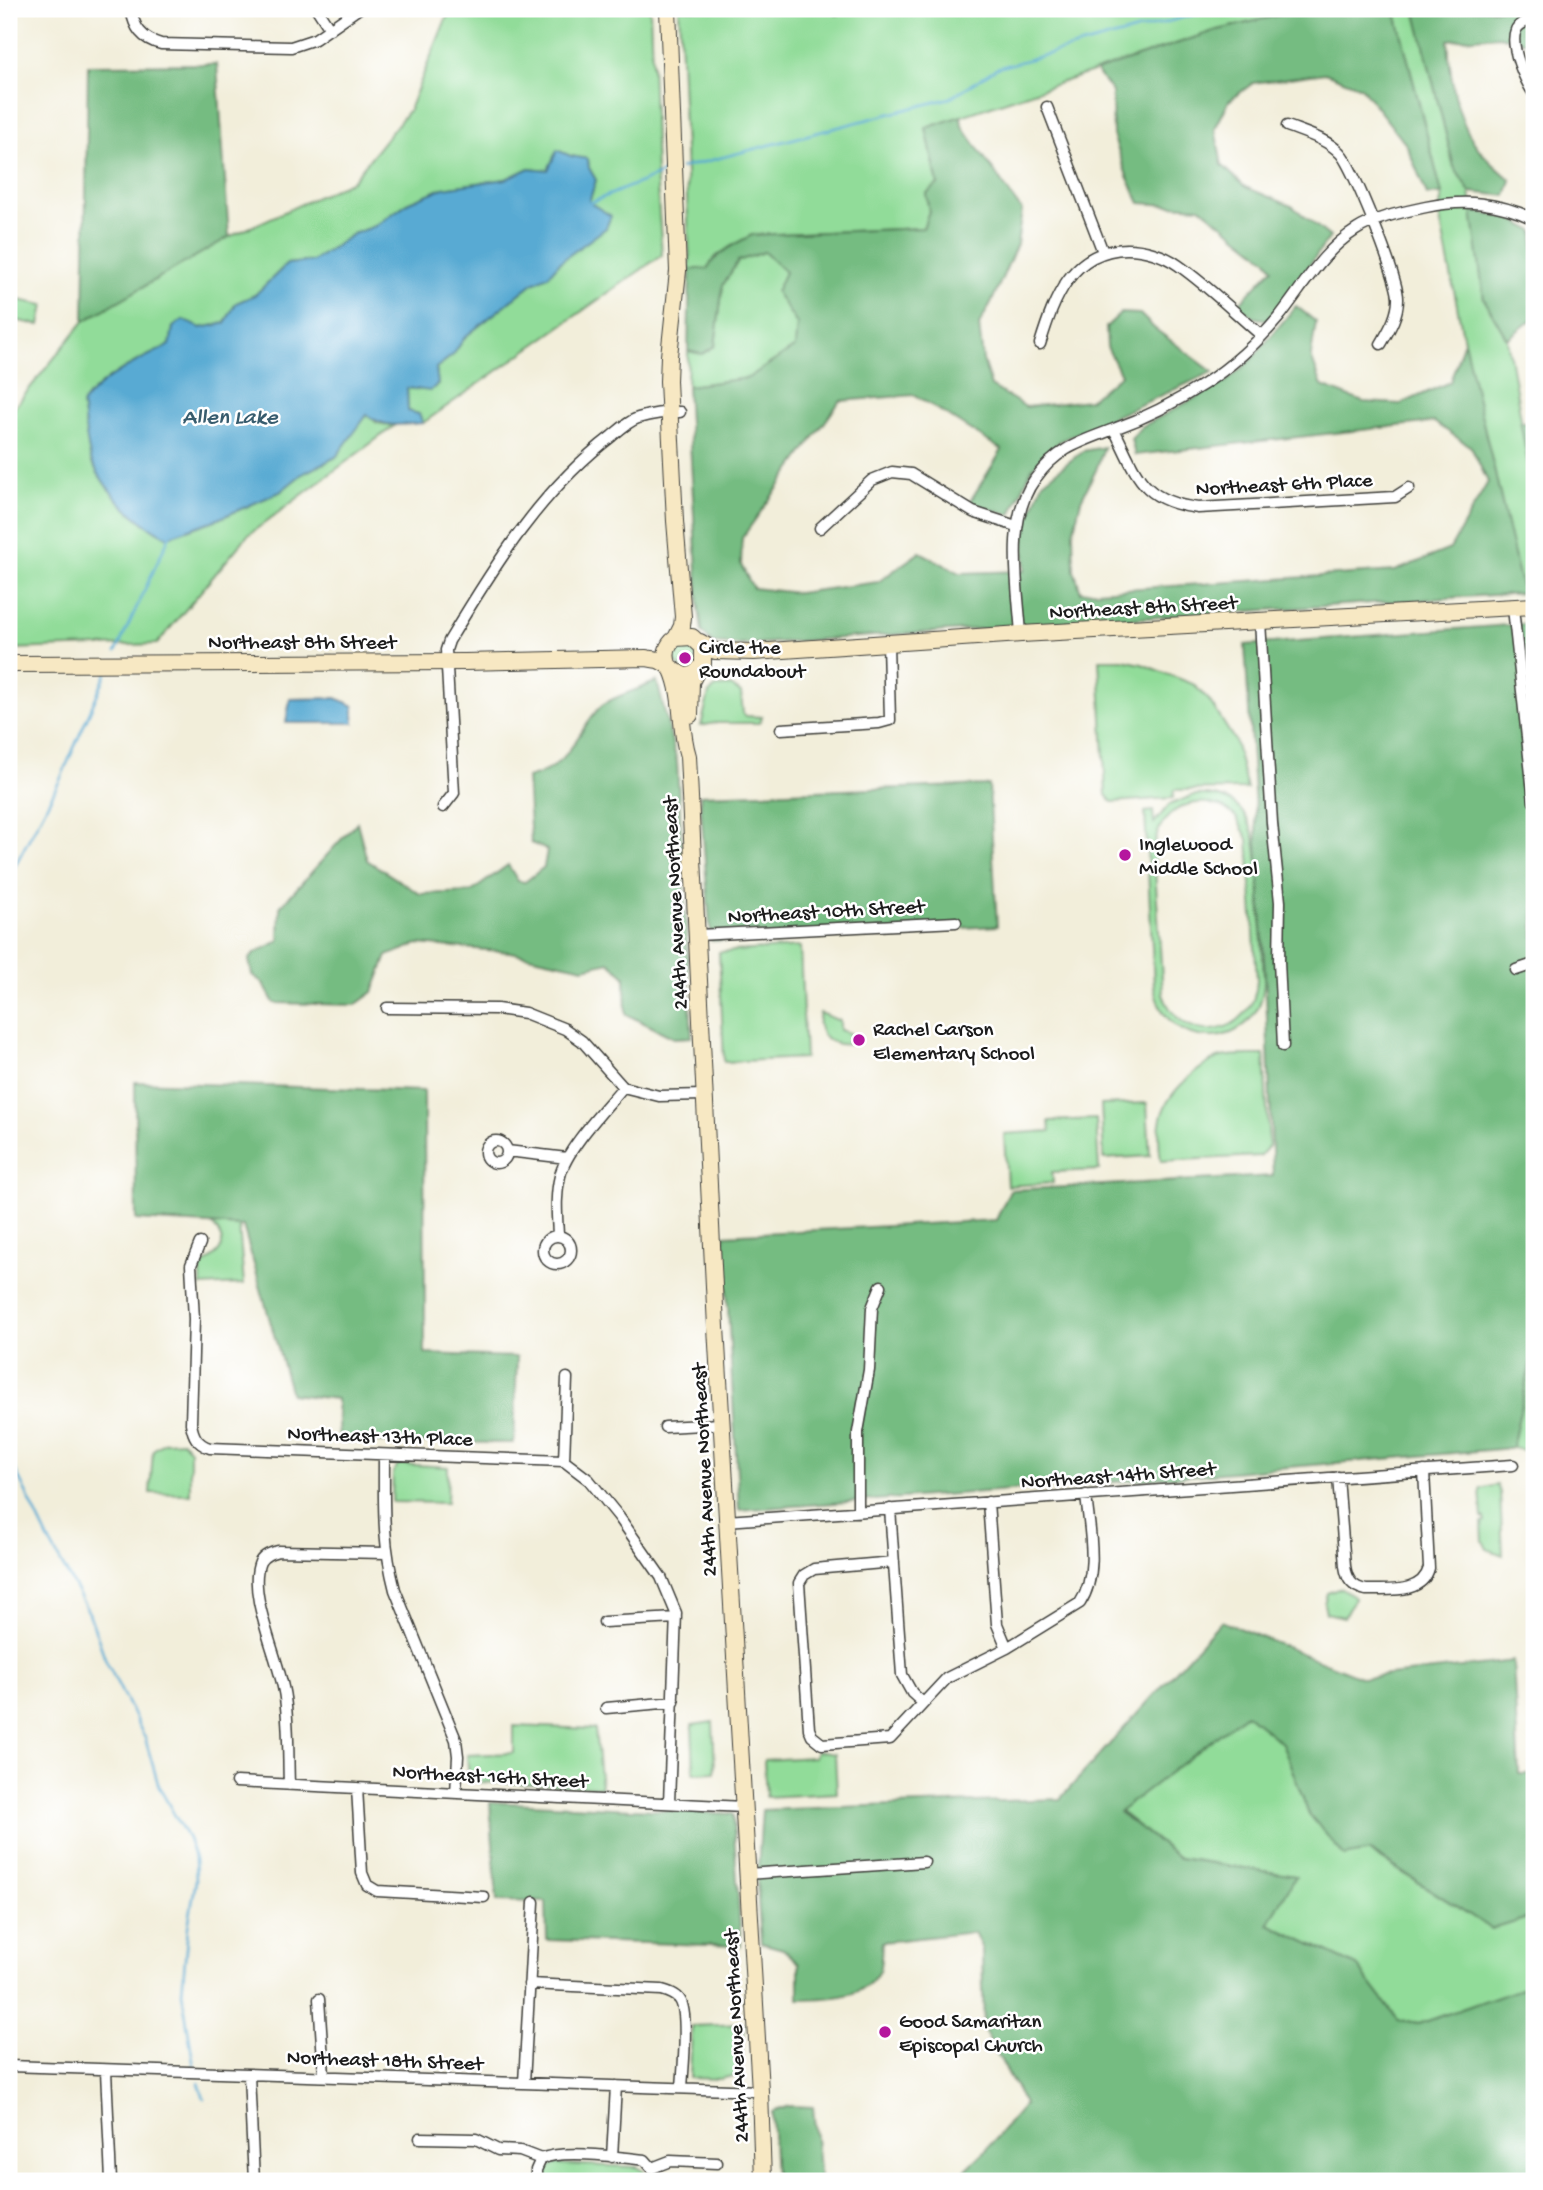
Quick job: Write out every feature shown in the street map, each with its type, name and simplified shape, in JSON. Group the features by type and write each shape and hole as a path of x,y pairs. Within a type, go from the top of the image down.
{"street":[{"path":"131,9 141,36 150,42 291,47 315,38 358,9"},
{"path":"317,9 330,29"},
{"path":"668,9 678,264 674,356 675,521 684,617 682,626 666,654 670,668 686,675 698,670 705,653 698,641 690,601 675,412"},
{"path":"1534,18 1518,27 1514,33 1518,60 1525,80 1534,94"},
{"path":"1046,107 1103,252"},
{"path":"1287,126 1312,136 1339,152 1351,171 1393,271 1399,296 1394,321 1381,344"},
{"path":"1021,634 1016,526 1024,498 1033,480 1049,462 1074,443 1160,409 1203,385 1261,335 1330,251 1355,230 1372,222 1422,208 1459,202 1500,205 1534,219"},
{"path":"1040,344 1064,285 1075,271 1088,259 1103,252 1134,249 1177,264 1261,335"},
{"path":"443,807 454,793 446,650 480,588 534,512 563,479 598,447 635,418 675,412"},
{"name":"Northeast 6th Place","path":"1114,429 1139,480 1146,488 1161,499 1185,506 1198,508 1395,497 1409,488"},
{"path":"820,527 873,480 892,472 911,474 973,512 1016,526"},
{"name":"Northeast 8th Street","path":"698,641 715,651 754,652 1021,634 1534,606"},
{"path":"1513,608 1534,802"},
{"path":"1260,621 1272,822 1280,902 1279,961 1283,1046"},
{"path":"673,640 687,636 698,641"},
{"name":"Northeast 8th Street","path":"595,659 673,640"},
{"path":"781,729 890,720 888,643"},
{"name":"Northeast 8th Street","path":"698,670 754,652"},
{"name":"Northeast 8th Street","path":"9,664 447,662 646,658 659,660 670,668"},
{"name":"244th Avenue Northeast","path":"670,668 678,689 682,738 688,756"},
{"name":"244th Avenue Northeast","path":"698,670 691,682 691,738 688,756 726,1521 763,2181"},
{"name":"Northeast 10th Street","path":"698,935 956,922"},
{"path":"1516,970 1534,964"},
{"path":"387,1008 497,1009 525,1013 565,1029 582,1041 623,1087 659,1096 704,1095"},
{"path":"558,1236 556,1198 566,1158 623,1087"},
{"path":"507,1150 566,1158"},
{"name":"Northeast 13th Place","path":"201,1243 191,1265 194,1319 191,1423 197,1440 210,1448 564,1461"},
{"path":"858,1512 858,1432 869,1370 872,1308 881,1286"},
{"path":"567,1378 564,1461 589,1480 619,1517 661,1577 676,1618 669,1803"},
{"path":"665,1427 721,1424"},
{"path":"384,1455 386,1553 395,1590 456,1740 456,1793"},
{"name":"Northeast 14th Street","path":"726,1521 1513,1465"},
{"path":"1338,1477 1346,1576 1358,1588 1366,1590 1402,1588 1422,1583 1429,1568 1424,1471"},
{"path":"894,1562 814,1569 804,1575 799,1583 809,1729 817,1741 830,1744 890,1739 947,1678 1007,1648 1080,1603 1087,1592 1092,1573 1086,1495"},
{"path":"988,1502 997,1624 1007,1648"},
{"path":"890,1510 902,1675 912,1693 923,1703"},
{"path":"289,1785 285,1699 258,1598 261,1560 278,1551 386,1553"},
{"path":"604,1622 676,1618"},
{"path":"606,1708 674,1702"},
{"name":"Northeast 16th Street","path":"236,1782 743,1807"},
{"path":"357,1788 362,1873 367,1885 377,1891 484,1897"},
{"path":"747,1874 924,1862"},
{"path":"524,2082 534,1902"},
{"path":"529,1984 662,1990 680,1998 684,2012 682,2088"},
{"path":"319,1999 324,2076"},
{"name":"Northeast 18th Street","path":"9,2066 760,2091"},
{"path":"106,2071 111,2181"},
{"path":"249,2076 254,2181"},
{"path":"612,2157 616,2086"},
{"path":"420,2138 476,2139 498,2150 520,2151 541,2159 551,2155 645,2160 652,2168 654,2181"},
{"path":"536,2181 536,2170 541,2159"},
{"path":"652,2168 670,2161 717,2163"}],"green space":[{"path":"453,9 650,9 662,255 423,423 419,414 408,411 407,388 430,390 438,385 436,368 453,355 465,337 533,283 548,275 589,239 589,202 596,180 589,168 588,159 571,156 548,170 529,168 506,179 443,188 409,202 375,226 353,234 313,261 287,264 255,295 236,303 225,323 201,328 173,327 171,345 111,377 82,404 92,463 129,510 167,537 218,519 280,492 302,474 336,457 367,414 377,423 394,426 247,536 157,644 11,649 9,420 13,409 84,321 229,237 352,181 409,110 446,19"},
{"path":"679,9 830,9 837,15 848,9 1304,9 1214,31 926,128 938,185 926,194 929,211 923,228 752,235 715,257 707,269 690,269"},
{"path":"1304,9 1395,9 1442,194 1427,195 1407,146 1361,87 1325,73 1253,83 1229,101 1215,129 1222,165 1245,187 1292,206 1330,237 1269,320 1256,318 1237,306 1273,268 1265,258 1200,207 1140,203 1127,176 1113,135 1112,92 1096,71 1214,31"},
{"path":"1395,9 1415,9 1454,167 1470,192 1484,299 1507,339 1534,493 1534,593 1523,593 1464,341 1439,214 1442,194"},
{"path":"1415,9 1534,9 1534,44 1499,36 1448,40 1456,100 1466,129 1483,154 1511,180 1506,196 1470,192 1454,167"},
{"path":"217,64 229,237 84,321 88,65"},
{"path":"961,116 962,126 1022,211 1017,244 979,325 983,360 991,386 1026,407 1089,400 1121,375 1107,347 1106,327 1121,313 1140,314 1154,328 1213,372 1060,441 1032,468 1011,515 969,503 1002,450 915,395 840,401 742,538 741,565 753,588 798,593 878,582 920,552 960,573 1025,571 1024,532 1043,482 1083,451 1104,447 1081,500 1073,533 1074,570 1081,592 1395,571 1450,549 1488,482 1471,447 1434,422 1135,455 1131,439 1141,427 1227,381 1251,360 1296,306 1316,322 1311,356 1322,386 1363,402 1401,404 1450,382 1464,341 1523,593 737,645 712,643 702,632 699,609 687,386 748,378 795,347 797,324 776,292 785,272 764,252 738,261 723,285 715,346 702,354 688,351 690,269 707,269 721,253 752,235 923,228 929,211 926,194 938,184 926,128"},
{"path":"1472,211 1512,219 1534,231 1534,318 1507,339 1484,299"},
{"path":"764,251 786,272 776,292 797,324 796,347 748,378 687,386 688,351 702,354 715,346 723,285 738,261"},
{"path":"13,299 44,305 40,325 9,319"},
{"path":"1520,422 1534,424 1534,493"},
{"path":"1534,623 1534,1347 1512,1448 1103,1483 739,1510 724,1235 996,1220 1010,1190 1273,1176 1266,991 1245,645"},
{"path":"685,646 693,649 696,657 693,665 685,668 677,665 674,657 677,649"},
{"path":"1099,660 1123,660 1142,664 1193,684 1209,700 1235,741 1247,789 1174,790 1173,798 1112,802 1106,795"},
{"path":"657,681 677,762 692,1037 674,1038 626,1014 625,976 609,962 584,968 510,952 418,944 387,956 373,992 355,1005 274,1003 263,983 252,975 249,960 255,953 279,941 280,907 357,822 367,860 420,894 471,892 508,865 518,881 525,882 544,867 547,850 531,843 527,778 542,773 563,758 601,706"},
{"path":"731,686 741,693 743,713 746,716 762,717 759,723 715,723 701,726 709,693 717,687"},
{"path":"989,785 997,926 711,941 700,795"},
{"path":"1194,795 1216,796 1232,802 1251,826 1258,861 1264,980 1259,1004 1248,1021 1232,1033 1213,1037 1193,1035 1176,1026 1162,1009 1154,986 1145,812 1153,811 1154,823 1169,805","holes":["1196,803 1223,807 1236,817 1248,839 1257,980 1253,1000 1244,1014 1231,1024 1216,1029 1200,1029 1185,1023 1172,1012 1163,994 1155,842 1163,823 1177,810"]},
{"path":"800,947 805,1058 724,1062 719,952"},
{"path":"820,1013 840,1021 840,1030 850,1033 853,1043 832,1042 822,1034"},
{"path":"1231,1055 1264,1055 1269,1146 1260,1156 1161,1161 1159,1134 1163,1112 1167,1102 1182,1084 1217,1058"},
{"path":"135,1082 424,1091 425,1354 517,1357 514,1443 339,1442 337,1399 291,1394 243,1226 136,1220"},
{"path":"1147,1103 1150,1156 1104,1159 1101,1105"},
{"path":"1096,1119 1099,1170 1052,1172 1053,1183 1007,1186 1004,1134 1050,1131 1049,1121"},
{"path":"212,1224 239,1226 244,1284 201,1286 201,1267 218,1253 222,1244"},
{"path":"1534,1347 1534,1452 1512,1448"},
{"path":"182,1441 190,1450 190,1494 150,1493 153,1450 165,1442"},
{"path":"399,1464 448,1467 447,1503 392,1502 393,1472"},
{"path":"1497,1485 1500,1492 1503,1555 1487,1549 1483,1541 1482,1523 1485,1522 1482,1518 1480,1489"},
{"path":"1341,1588 1355,1597 1344,1617 1326,1613 1324,1604 1327,1593"},
{"path":"1221,1621 1363,1678 1513,1661 1519,1774 1534,1774 1534,1916 1492,1929 1370,1851 1344,1856 1309,1814 1282,1743 1246,1714 1119,1812 1179,1858 1296,1876 1268,1924 1357,1966 1399,2021 1419,2024 1524,1987 1534,1967 1534,2181 954,2181 986,2150 1025,2104 984,2030 982,1949 974,1932 882,1942 880,1967 873,1980 855,1992 821,1998 799,1999 799,1963 783,1949 761,1943 757,1883 762,1810 1060,1799"},
{"path":"1246,1714 1282,1743 1309,1814 1492,1929 1534,1916 1534,1967 1525,1987 1419,2024 1399,2021 1357,1966 1268,1924 1295,1876 1179,1858 1119,1811"},
{"path":"713,1722 715,1772 694,1773 692,1725"},
{"path":"514,1726 595,1729 601,1787 477,1782 469,1778 467,1755 514,1753"},
{"path":"816,1751 835,1754 837,1793 766,1797 764,1760 814,1757"},
{"path":"490,1802 733,1814 741,1946 547,1940 546,1902 497,1901"},
{"path":"745,2024 741,2069 737,2075 720,2079 690,2078 692,2026"},
{"path":"790,2106 813,2107 820,2181 775,2181 772,2112"},
{"path":"557,2164 637,2167 644,2171 647,2181 546,2181 548,2169"}],"water":[{"name":"Allen Lake","path":"557,150 588,159 589,168 596,180 589,202 611,216 606,228 560,262 548,276 533,283 465,337 453,355 436,368 438,384 430,391 407,388 408,411 419,414 423,423 387,424 367,415 336,457 302,474 280,492 218,519 167,537 145,524 115,497 91,458 82,404 111,377 170,345 173,327 183,320 201,328 225,323 236,303 255,295 287,264 313,261 353,234 375,226 409,202 443,188 506,179 529,168 548,170"},
{"path":"336,698 354,706 354,723 286,723 290,699"}],"waterway":[{"path":"681,168 950,98 997,68 1215,9"},
{"path":"587,204 668,171"},
{"path":"116,652 170,535"},
{"path":"9,877 60,780 107,672"},
{"path":"9,1457 50,1543 89,1613 106,1661 145,1738 159,1787 188,1839 195,1859 196,1880 188,1927 182,1992 194,2067"},
{"path":"199,2083 204,2098"}],"place":[{"name":"Circle the Roundabout","path":"685,658"},
{"name":"Inglewood Middle School","path":"1125,855"},
{"name":"Rachel Carson Elementary School","path":"859,1040"},
{"name":"Good Samaritan Episcopal Church","path":"885,2032"}]}
